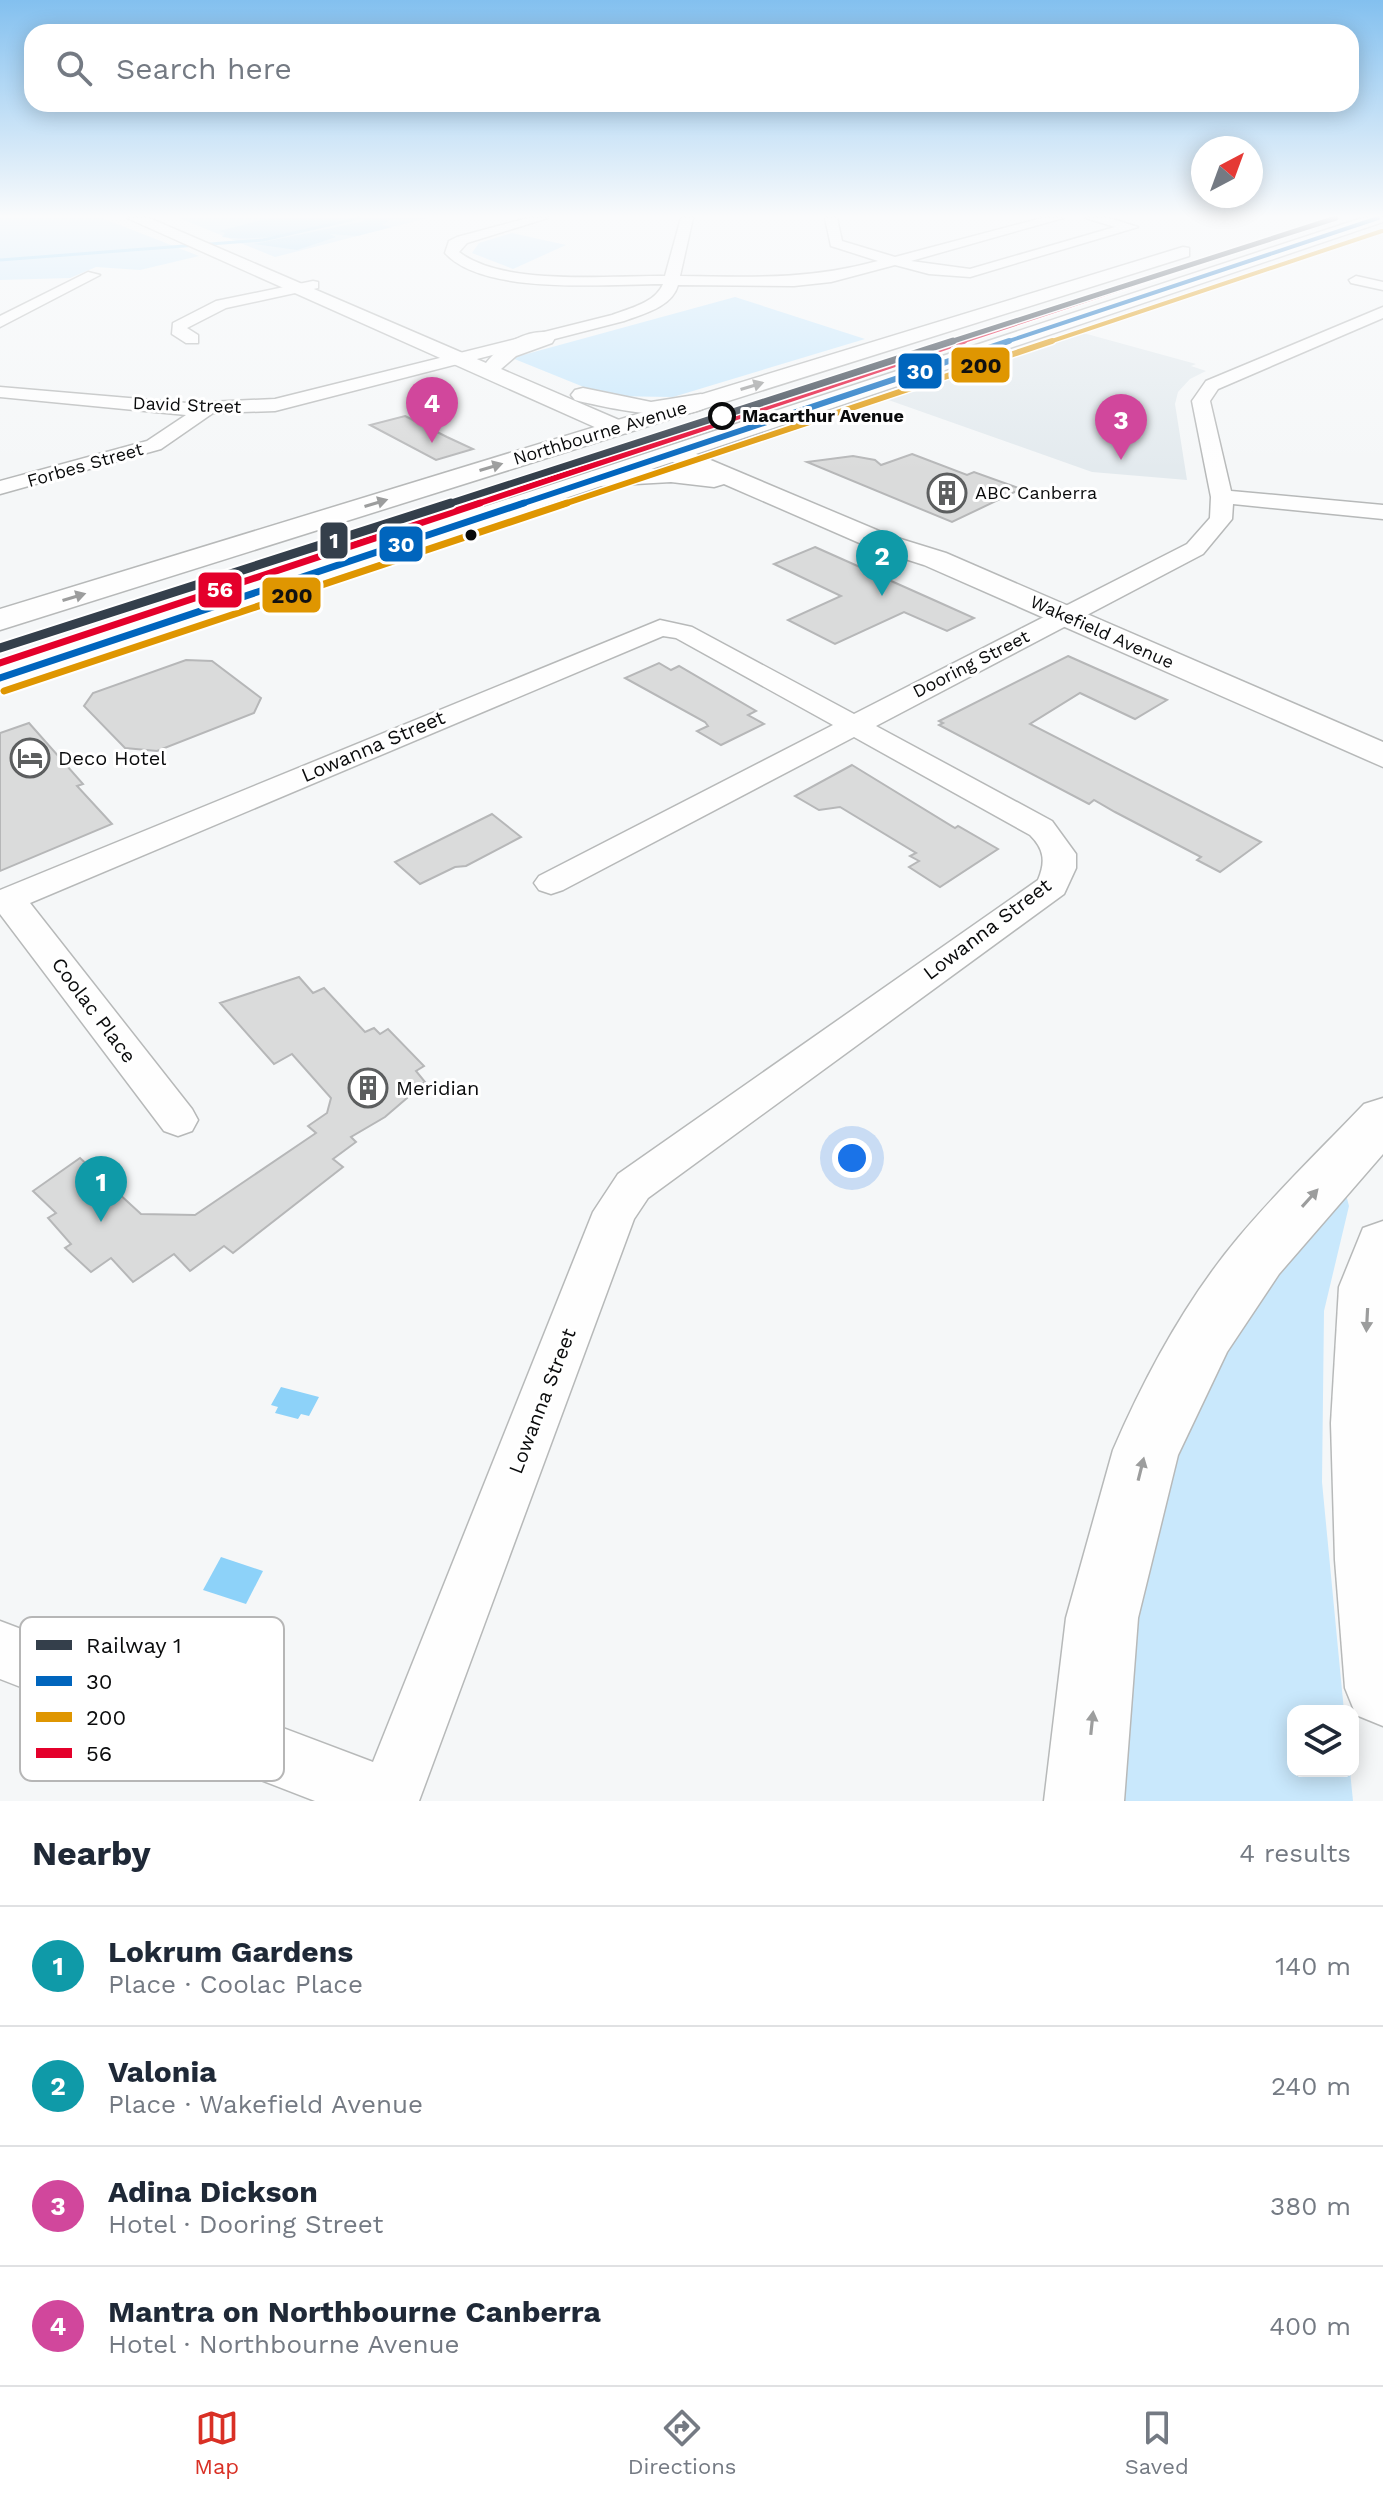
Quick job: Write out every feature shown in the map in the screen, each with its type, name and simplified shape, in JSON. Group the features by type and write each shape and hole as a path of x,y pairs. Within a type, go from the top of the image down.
{"main road":[{"path":"342,302 475,359 596,400 651,409 701,401"},
{"name":"Northbourne Avenue","path":"0,620 1021,302"},
{"name":"Northbourne Avenue","path":"0,678 600,478 679,445 742,430 1126,302"},
{"path":"475,359 544,338"},
{"path":"475,359 564,405 679,445 703,433 787,415"},
{"path":"546,384 626,427"},
{"path":"549,449 571,426 564,405"},
{"path":"740,473 726,450 742,430"},
{"name":"Wakefield Avenue","path":"679,445 881,542 935,559 1383,756"},
{"path":"600,478 740,473"},
{"name":"Wakefield Avenue","path":"1269,705 1383,748"},
{"path":"1084,1801 1102,1618 1146,1450 1205,1333 1258,1256 1383,1118"},
{"path":"1383,1245 1369,1287 1363,1423 1370,1560 1383,1688"}],"street":[{"path":"0,322 39,302"},
{"path":"192,339 180,334 179,326 210,308 236,302"},
{"path":"544,338 637,312 657,302"},
{"path":"1383,312 1212,385 1201,401 1222,497 1383,512"},
{"path":"1347,327 1374,334"},
{"name":"David Street","path":"0,392 207,409 275,405 475,359"},
{"name":"Forbes Street","path":"0,488 154,445 207,409"},
{"name":"Dooring Street","path":"551,883 1195,549 1221,519 1222,497"},
{"name":"Lowanna Street","path":"5,901 649,630 669,628 683,632 1041,828 1059,845 1062,865 1052,886 633,1186 615,1212 388,1800"},
{"name":"Coolac Place","path":"5,901 178,1120"},
{"path":"0,1650 20,1658"},
{"path":"284,1760 388,1800"}],"shaded area":[{"path":"717,302 751,302 865,339 673,397 606,396 512,358"},
{"path":"1076,331 1196,364 1191,366 1206,371 1190,379 1178,392 1175,404 1187,480 1092,472 880,397"},
{"path":"1344,1187 1349,1206 1324,1311 1322,1482 1343,1705 1287,1705 1287,1777 1351,1777 1353,1801 1116,1801 1119,1683 1158,1461 1256,1289"},
{"path":"281,1387 319,1397 309,1416 301,1414 298,1419 275,1413 278,1407 271,1405"},
{"path":"221,1557 263,1571 246,1604 203,1590"}],"building":[{"path":"405,416 473,449 436,460 370,425"},
{"name":"ABC Canberra","path":"912,454 967,475 974,472 1021,489 952,522 807,462 853,456 875,460 881,465"},
{"path":"815,547 974,618 947,631 904,612 835,644 788,620 841,596 774,564"},
{"path":"1068,656 1167,700 1135,719 1080,693 1030,724 1261,842 1220,872 1197,860 1201,857 1094,800 1089,804 939,725 943,723 939,721"},
{"path":"186,660 212,661 261,698 254,713 157,751 125,748 84,706 93,693"},
{"path":"659,663 671,670 679,666 756,711 748,715 764,724 721,745 697,731 708,726 705,722 625,678"},
{"path":"29,723 83,784 77,786 112,824 0,871 0,733"},
{"path":"852,765 955,828 958,826 998,849 940,887 909,867 919,861 910,856 916,853 840,807 819,810 795,796"},
{"path":"492,814 521,837 466,866 455,867 420,884 395,862"},
{"path":"299,977 313,993 324,988 365,1032 374,1028 380,1034 388,1029 424,1066 416,1071 425,1082 405,1095 407,1098 385,1117 351,1137 356,1142 333,1159 343,1167 233,1253 224,1246 190,1271 174,1254 133,1282 111,1258 91,1272 65,1248 71,1244 48,1218 56,1213 33,1191 80,1158 141,1214 195,1215 316,1133 308,1126 327,1113 331,1098 292,1054 274,1064 220,1003"}],"rail line":[{"name":"1","path":"0,648 1075,302"}],"transit line":[{"name":"56","path":"0,663 1082,302"},
{"name":"30","path":"0,678 1126,302"},
{"name":"200","path":"4,691 1169,302"}],"place":[{"name":"Macarthur Avenue","path":"722,416"},
{"name":"Mantra on Northbourne Canberra","path":"432,443"},
{"name":"Adina Dickson","path":"1121,460"},
{"name":"ABC Canberra","path":"947,493"},
{"name":"Valonia","path":"882,596"},
{"name":"Deco Hotel","path":"30,758"},
{"name":"Meridian","path":"368,1088"},
{"name":"Lokrum Gardens","path":"101,1222"}]}
